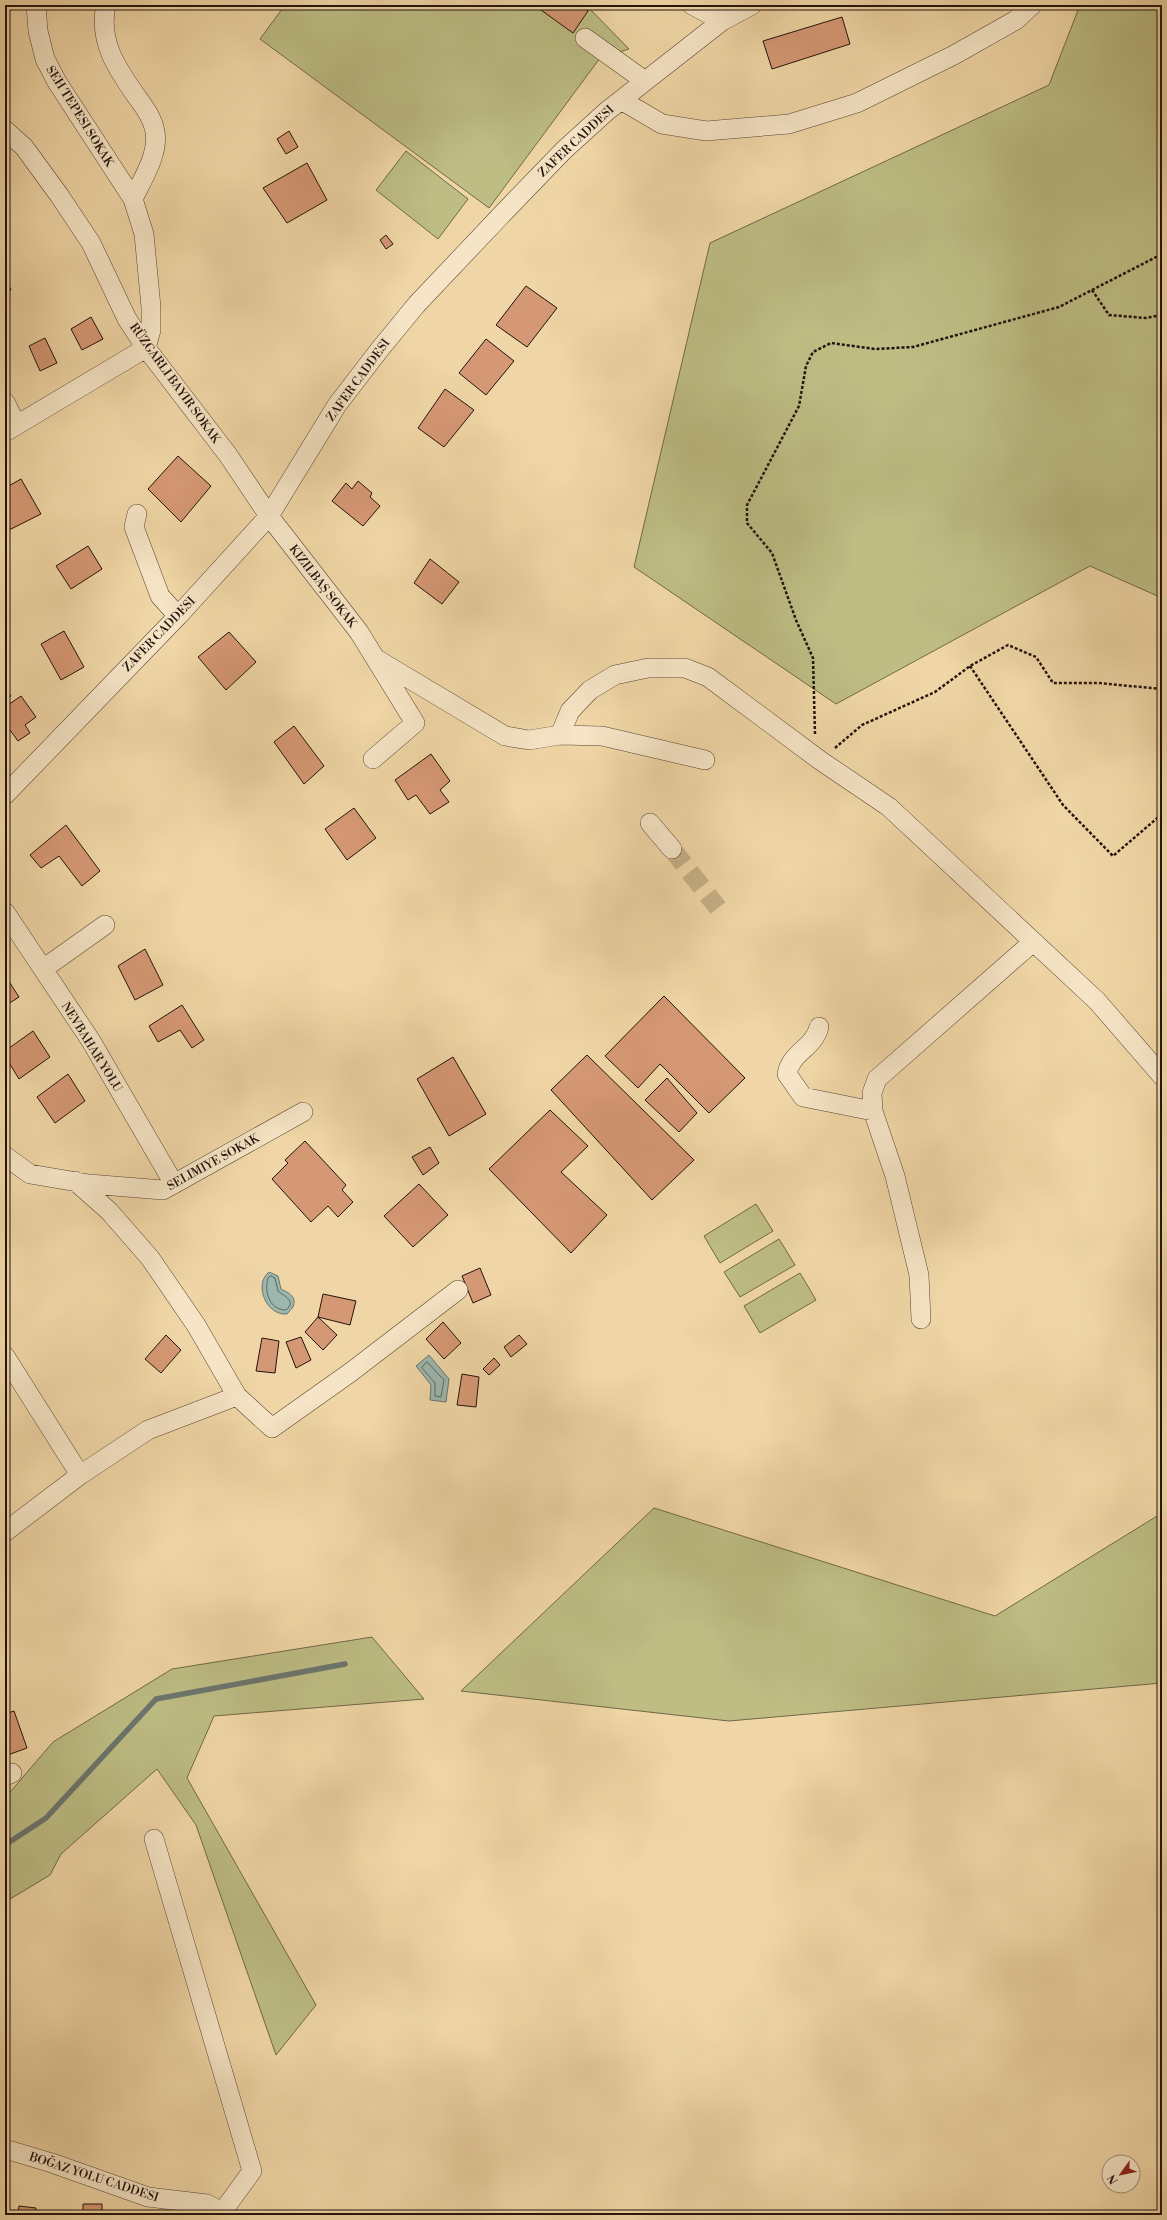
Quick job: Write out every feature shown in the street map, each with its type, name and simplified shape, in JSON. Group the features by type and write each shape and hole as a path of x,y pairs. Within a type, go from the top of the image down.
{"street":[{"name":"SEH TEPESI SOKAK","path":"36,5 38,31 44,59 57,82 133,199 144,234 151,307 152,330 146,348"},
{"path":"106,5 104,34 112,60 150,115 156,133 154,150 133,199"},
{"path":"692,5 722,22"},
{"name":"ZAFER CADDESI","path":"5,795 178,616 269,516 338,406 417,304 564,150 645,81 722,22 752,5"},
{"path":"621,100 662,124 706,131 789,124 857,104 954,55 1016,20 1032,5"},
{"path":"585,38 645,81"},
{"name":"KIZILBAŞ SOKAK","path":"5,130 24,147 59,194 91,243 127,319 146,348 228,455 269,516 359,632 415,723 373,759"},
{"name":"RÜZGARLI BAYIR SOKAK","path":"11,428 146,348"},
{"path":"5,402 11,428"},
{"path":"137,514 134,527 160,596 178,616"},
{"path":"375,658 506,736 529,740 560,735 602,736 705,760"},
{"path":"560,735 570,711 590,690 615,675 648,668 685,668 708,677 821,761 889,807 1098,1001 1162,1076"},
{"path":"650,823 672,849"},
{"name":"NEVBAHAR YOLU","path":"5,912 91,1041 174,1184"},
{"path":"43,969 105,925"},
{"path":"921,1320 918,1275 895,1176 873,1111 872,1093 877,1079 1033,942"},
{"path":"819,1027 817,1036 789,1063 787,1074 795,1088 803,1097 873,1111"},
{"name":"SELIMIYE SOKAK","path":"5,1156 30,1174 74,1181 162,1190 303,1112"},
{"path":"74,1181 108,1211 150,1258 196,1325 237,1396 272,1428 351,1372 458,1290"},
{"path":"5,1356 80,1475"},
{"path":"5,1532 80,1475 148,1430 237,1396"},
{"path":"154,1839 252,2171 226,2213"},
{"name":"BOĞAZ YOLU CADDESI","path":"5,2149 52,2163 148,2197 207,2204 226,2213"}],"path":[{"path":"1162,254 1059,307 913,347 875,349 830,343 813,352 806,366 799,406 748,505 748,523 772,553 796,620 813,658 814,728 821,761 862,725 936,692 970,666 1008,645 1036,657 1053,683 1098,683 1162,689"},
{"path":"1092,290 1110,315 1146,318 1162,315"},
{"path":"970,666 1063,805 1113,856 1162,814"}],"green space":[{"path":"285,5 586,5 629,49 600,58 489,208 260,39"},
{"path":"1080,5 1162,5 1162,598 1090,566 836,704 634,567 710,243 1049,85"},
{"path":"406,151 468,199 438,239 376,190"},
{"path":"756,1204 773,1231 720,1263 704,1236"},
{"path":"779,1239 795,1265 740,1297 724,1272"},
{"path":"800,1273 816,1300 760,1333 744,1306"},
{"path":"654,1508 995,1616 1162,1513 1162,1683 729,1721 461,1691"},
{"path":"372,1637 424,1699 214,1716 187,1778 316,2005 276,2055 196,1825 157,1769 61,1854 50,1875 5,1902 5,1798 53,1742 172,1669"}],"water":[{"path":"269,1272 278,1276 281,1289 292,1295 294,1300 293,1307 287,1314 274,1310 264,1299 262,1284 264,1278"},
{"path":"429,1355 449,1379 446,1402 430,1400 431,1385 416,1366"}],"building":[{"path":"534,5 580,5 588,11 573,33"},
{"path":"842,17 850,44 772,69 763,41"},
{"path":"289,131 298,147 286,154 277,139"},
{"path":"307,163 327,200 287,223 263,188"},
{"path":"386,235 393,244 386,249 380,240"},
{"path":"5,277 11,290 5,293"},
{"path":"526,286 557,308 527,347 496,325"},
{"path":"91,317 103,339 82,350 71,329"},
{"path":"45,338 57,363 40,371 29,346"},
{"path":"486,339 514,361 486,395 459,373"},
{"path":"445,389 474,410 444,447 418,428"},
{"path":"178,456 211,486 181,522 148,489"},
{"path":"21,479 41,514 5,532 5,488"},
{"path":"358,481 372,493 370,497 380,506 363,526 332,501 346,483 352,489"},
{"path":"88,546 102,569 71,589 56,566"},
{"path":"430,559 459,582 442,604 414,583"},
{"path":"64,631 84,667 61,680 41,644"},
{"path":"229,632 256,662 226,690 198,657"},
{"path":"5,688 11,696 5,700"},
{"path":"21,696 36,717 25,725 30,733 18,741 10,730 5,733 5,707"},
{"path":"294,726 324,766 304,784 274,742"},
{"path":"431,754 450,781 440,790 449,802 430,814 416,795 408,800 395,780"},
{"path":"354,808 376,838 347,860 325,829"},
{"path":"66,825 100,871 82,886 59,856 41,868 30,855"},
{"path":"145,949 163,985 135,1000 118,966"},
{"path":"6,977 19,997 5,1006 5,978"},
{"path":"664,996 745,1078 709,1113 660,1064 638,1088 605,1056"},
{"path":"182,1005 204,1040 192,1048 180,1030 158,1042 149,1026"},
{"path":"33,1031 50,1057 19,1079 5,1056 5,1051"},
{"path":"587,1055 694,1160 652,1200 551,1090"},
{"path":"453,1057 486,1114 449,1136 417,1079"},
{"path":"68,1074 85,1101 55,1123 37,1097"},
{"path":"667,1078 697,1113 679,1132 645,1100"},
{"path":"550,1110 588,1146 561,1172 607,1215 571,1253 489,1169"},
{"path":"305,1141 346,1185 342,1190 353,1202 338,1217 328,1206 311,1222 272,1179 288,1163 285,1160"},
{"path":"430,1147 439,1163 423,1175 412,1157"},
{"path":"419,1184 448,1215 413,1247 384,1216"},
{"path":"480,1268 491,1295 473,1303 462,1276"},
{"path":"323,1294 356,1301 350,1325 318,1317"},
{"path":"318,1317 337,1335 323,1350 305,1332"},
{"path":"443,1322 461,1343 444,1359 426,1339"},
{"path":"166,1335 181,1350 161,1373 145,1359"},
{"path":"519,1335 527,1344 511,1357 504,1347"},
{"path":"301,1337 311,1360 296,1368 286,1342"},
{"path":"262,1338 279,1341 275,1373 256,1371"},
{"path":"494,1358 500,1365 489,1375 483,1369"},
{"path":"462,1374 479,1377 476,1407 457,1405"},
{"path":"14,1711 27,1748 5,1756 5,1714"},
{"path":"83,2204 102,2204 102,2215 83,2215"},
{"path":"19,2206 36,2208 35,2215 18,2215"}],"waterway":[{"path":"5,1845 46,1818 156,1699 345,1664"}],"tunnel":[{"path":"672,849 718,908"}]}
